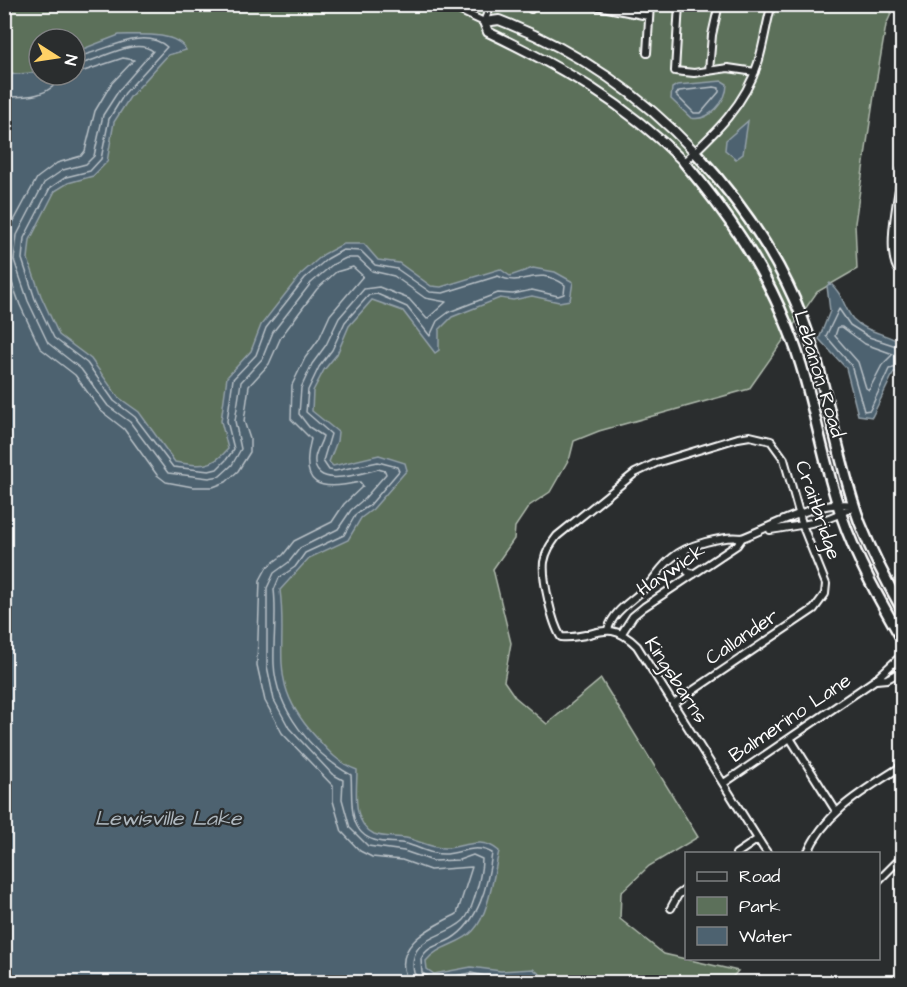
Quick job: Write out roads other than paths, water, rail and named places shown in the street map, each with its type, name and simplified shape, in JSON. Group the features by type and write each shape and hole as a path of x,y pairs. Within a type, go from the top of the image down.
{"main road":[{"name":"Lebanon Road","path":"695,152 739,204 773,257 802,319 819,368 855,505 885,579 903,609"},
{"name":"Lebanon Road","path":"684,162 739,232 777,301 802,366 841,515 867,577 903,639"}],"street":[{"name":"Lebanon Road","path":"446,4 484,22 499,20 509,24 583,61 638,99 695,152"},
{"path":"484,22 491,4"},
{"path":"587,4 648,16"},
{"path":"647,54 650,4"},
{"path":"679,4 675,71 710,71 728,68 755,72"},
{"path":"710,71 712,35 719,4"},
{"path":"684,162 728,118 744,97 755,72 772,4"},
{"name":"Lebanon Road","path":"484,22 488,32 574,75 619,105 684,162"},
{"path":"574,75 583,61"},
{"path":"900,269 894,258 894,231 903,170"},
{"name":"Craitbridge","path":"608,629 576,638 561,637 554,627 544,568 548,547 557,536 590,512 618,485 656,463 750,436 771,441 779,448 803,527 826,584 825,594"},
{"name":"Haywick","path":"608,629 614,615 638,594 673,556 734,537 742,538 800,514 838,503 855,505"},
{"name":"Haywick","path":"760,531 803,527 841,515 855,505"},
{"path":"814,510 818,522"},
{"name":"Haywick","path":"622,633 633,616 737,545 742,538"},
{"path":"685,551 682,565 688,572 694,574"},
{"path":"638,594 647,605"},
{"name":"Callander","path":"673,704 814,609 825,594"},
{"name":"Kingsbarns","path":"608,629 622,633 637,646 767,852"},
{"name":"Balmerino Lane","path":"724,783 875,680 903,655"},
{"name":"Balmerino Lane","path":"875,680 887,679 903,671"},
{"path":"790,738 836,811"},
{"path":"808,852 820,829 836,811 903,766"},
{"path":"739,852 758,838"},
{"path":"880,880 903,856"},
{"path":"671,908 678,895 685,890"}],"water":[{"name":"Lewisville Lake","path":"119,35 156,35 174,40 186,50 168,55 130,97 114,122 107,162 93,176 68,183 55,191 30,240 28,259 41,296 59,335 91,359 118,397 139,412 175,462 210,463 228,449 221,421 227,377 251,351 261,325 301,274 324,254 343,244 364,244 378,260 399,263 431,286 441,287 500,269 510,276 533,268 555,272 573,282 570,300 559,302 532,296 513,300 500,298 452,317 439,330 439,350 435,353 403,311 372,300 349,326 337,354 324,370 313,391 312,411 338,432 329,462 333,466 379,455 405,463 407,470 373,509 361,518 348,540 309,558 280,590 282,666 290,699 300,717 324,747 339,760 357,770 357,805 362,822 367,829 374,834 406,838 436,847 447,848 480,843 493,846 499,851 490,893 479,924 468,936 431,956 426,961 427,969 434,974 471,967 501,971 533,969 548,980 563,982 5,982 5,75 27,73 27,87 87,87 87,47"},
{"path":"722,81 727,84 724,97 716,109 704,117 691,118 671,99 672,88 677,85"},
{"path":"748,121 743,154 736,159 725,150 726,140"},
{"path":"830,283 858,324 901,343 902,372 894,372 872,417 858,415 846,368 819,339 830,311 827,286"}]}
